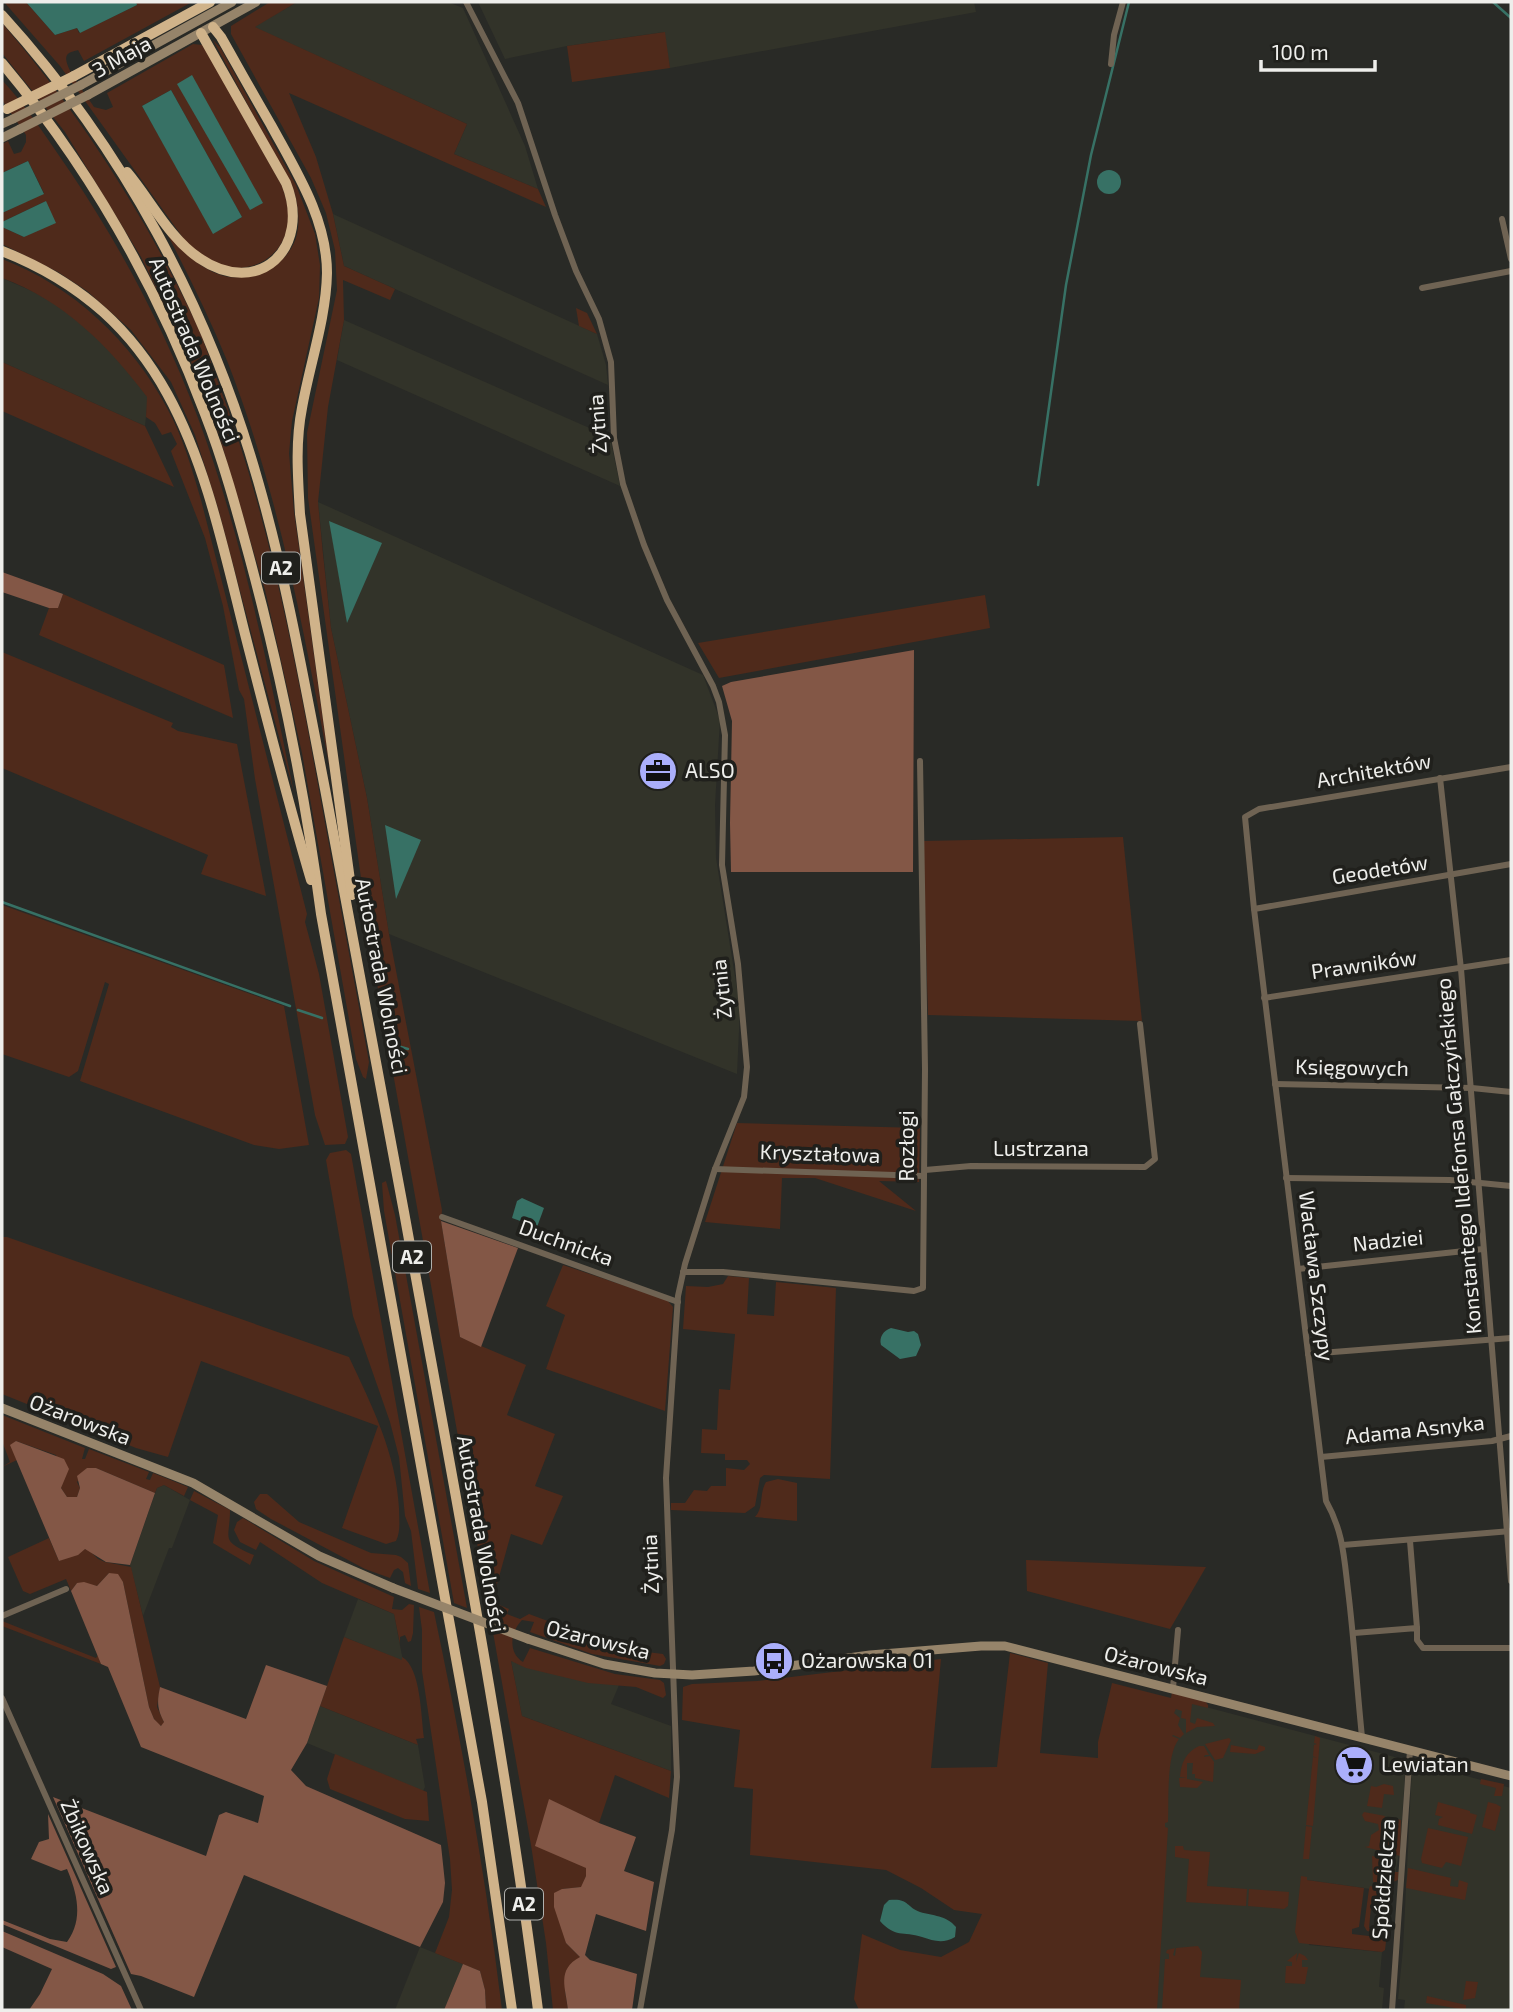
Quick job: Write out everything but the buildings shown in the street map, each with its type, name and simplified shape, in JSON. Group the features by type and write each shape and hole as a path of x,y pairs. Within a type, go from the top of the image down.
{"highway":[{"path":"7,113 78,81 210,2"},
{"name":"Autostrada Wolności","path":"2,15 67,93 98,136 176,268 212,347 243,432 282,573 360,964 508,1797 538,2010"},
{"path":"212,27 221,37 292,162 311,202 323,237 327,270 325,299 298,434 300,514 349,860 360,964"},
{"path":"98,136 140,187 162,219 198,258 212,266 237,273 258,270 274,261 289,243 293,232 292,196 201,33"},
{"name":"Autostrada Wolności","path":"2,62 95,188 133,256 169,329 205,414 234,501 277,667 309,826 321,914 482,1802 512,2010"},
{"path":"2,251 51,274 107,315 149,362 182,419 207,490 290,808 321,914"}],"main road":[{"name":"3 Maja","path":"78,81 232,2"},
{"name":"3 Maja","path":"2,138 88,95 256,2"},
{"path":"200,20 212,27"},
{"path":"200,20 201,33"},
{"path":"2,124 7,113"},
{"name":"Ożarowska","path":"2,1408 193,1483 319,1556 393,1588 557,1651 604,1664 672,1674 735,1674 870,1655 993,1646 1027,1651 1511,1776"}],"street":[{"name":"Żytnia","path":"466,2 518,103 559,226 576,271 599,318 611,362 614,438 623,485 667,600 713,685 723,720 722,865 738,964 747,1067 744,1097 715,1168 683,1272 678,1301 666,1478 676,1796 640,2010"},
{"path":"1111,64 1114,35 1123,2"},
{"path":"1502,219 1511,259"},
{"path":"1422,288 1511,271"},
{"name":"Rozłogi","path":"683,1272 723,1272 920,1291 923,1288 925,1173 920,761"},
{"name":"Architektów","path":"1245,817 1259,809 1511,767"},
{"name":"Konstantego Ildefonsa Gałczyńskiego","path":"1440,778 1472,1088 1511,1581"},
{"name":"Wacława Szczypy","path":"1245,817 1264,998 1326,1501 1337,1521 1343,1545 1354,1633 1362,1737"},
{"name":"Geodetów","path":"1254,909 1511,864"},
{"name":"Prawników","path":"1264,998 1511,960"},
{"name":"Lustrzana","path":"925,1173 971,1166 1144,1167 1155,1159 1140,1024"},
{"name":"Księgowych","path":"1275,1084 1472,1088 1511,1092"},
{"name":"Kryształowa","path":"715,1168 925,1173"},
{"path":"1286,1178 1450,1180 1511,1186"},
{"name":"Duchnicka","path":"442,1217 678,1301"},
{"name":"Nadziei","path":"1298,1269 1483,1249"},
{"path":"1308,1354 1511,1338"},
{"name":"Adama Asnyka","path":"1321,1457 1492,1441 1511,1436"},
{"path":"1343,1545 1508,1532"},
{"path":"1410,1541 1419,1644 1426,1648 1511,1648"},
{"path":"2,1616 66,1589"},
{"path":"1354,1633 1417,1628"},
{"path":"1173,1688 1178,1630"},
{"name":"Żbikowska","path":"2,1698 141,2010"},
{"name":"Spółdzielcza","path":"1392,2010 1410,1750"}],"shaded area":[{"path":"4,2 26,2 55,35 77,28 79,33 137,5 136,2 192,2 84,61 78,50 69,53 66,60 68,66 94,107 106,110 113,107 107,93 193,44 203,45 282,186 288,224 278,249 258,264 234,268 221,266 199,254 186,242 60,66","holes":["171,90 242,217 214,233 142,106"]},
{"path":"26,2 136,2 137,5 80,33 77,28 55,35"},
{"path":"270,2 297,2 255,27 467,124 454,154 538,189 546,207 289,93 316,157 333,214 344,266 395,289 390,300 343,280 344,320 328,407 318,502 331,628 367,798 389,934 442,1210 441,1221 460,1337 526,1365 507,1415 555,1434 535,1486 563,1496 542,1545 511,1534 492,1602 509,1609 507,1614 520,1619 529,1614 623,1649 663,1654 666,1659 660,1666 592,1654 530,1632 534,1622 522,1620 513,1636 513,1648 523,1662 530,1648 615,1674 660,1680 664,1683 666,1695 663,1698 636,1687 588,1683 526,1668 511,1661 522,1716 671,1771 669,1798 615,1775 599,1823 549,1800 586,1868 582,1887 562,1889 566,1943 580,1957 565,1991 568,2010 553,2010 531,1845 373,961 376,956 366,914 308,498 307,433 337,290 335,250 326,213 311,178 231,34 231,26"},
{"path":"297,2 448,2 463,8 525,146 538,189 454,154 467,124 254,27"},
{"path":"478,2 974,2 976,12 670,68 664,32 567,46 505,59"},
{"path":"2,23 83,128 153,240 198,327 234,426 273,562 293,654 369,1062 366,1079 356,1059 302,753 265,590 219,435 191,362 141,257 65,132 2,53"},
{"path":"665,32 670,68 572,82 567,46"},
{"path":"213,40 220,47 296,185 315,234 320,265 319,298 292,421 289,453 294,512 330,770 300,615 262,462 221,346 164,228 182,249 209,270 229,277 239,277 261,272 284,258 291,249 298,228 294,191"},
{"path":"192,75 263,203 250,210 177,84"},
{"path":"2,80 46,137 108,231 172,354 198,418 228,510 264,651 294,793 218,508 195,435 171,382 131,330 87,291 58,272 2,244 2,227 24,237 46,201 2,222 2,213 44,193 28,161 2,173 2,144 8,141 14,154 21,152 26,135 2,100"},
{"path":"171,90 242,217 213,234 142,106"},
{"path":"28,161 44,194 2,213 2,173"},
{"path":"1109,170 1117,174 1121,182 1117,190 1109,194 1101,190 1097,182 1101,174"},
{"path":"46,201 56,223 24,237 2,227 2,222"},
{"path":"333,214 597,334 606,365 608,385 344,266"},
{"path":"2,259 53,284 98,319 118,339 153,384 173,419 191,465 307,914 305,922 319,974 348,1137 345,1144 325,1145 315,1115 255,779 244,699 239,690 223,606 205,538 171,451 177,444 171,432 162,435 155,423 146,417 147,397 117,360 65,312 2,278"},
{"path":"2,278 56,304 86,327 119,360 148,397 145,426 2,362"},
{"path":"576,308 587,313 597,334 579,326"},
{"path":"344,320 610,437 620,486 337,360"},
{"path":"2,362 145,426 174,487 2,411"},
{"path":"318,502 703,675 720,720 715,805 716,858 740,1008 737,1074 389,934 367,798 331,628"},
{"path":"329,521 382,543 347,623"},
{"path":"2,572 63,594 58,608 49,608 2,592"},
{"path":"63,594 224,665 233,718 39,635 49,608 58,608"},
{"path":"985,595 990,628 719,678 698,643"},
{"path":"914,650 913,872 731,872 732,721 722,686 731,682"},
{"path":"2,652 173,723 171,727 178,731 237,744 266,896 201,874 208,855 2,768"},
{"path":"385,825 421,840 396,899"},
{"path":"1123,837 1142,1021 928,1015 923,841"},
{"path":"2,905 284,1006 309,1145 279,1149 254,1145 80,1081 109,984 105,982 78,1071 69,1077 2,1054"},
{"path":"737,1123 920,1128 919,1182 879,1181 916,1211 815,1178 782,1178 780,1229 705,1222"},
{"path":"346,1150 351,1154 430,1593 418,1589 411,1531 405,1516 399,1457 390,1422 353,1316 326,1160 330,1153"},
{"path":"386,1181 395,1215 467,1608 454,1603 384,1211 382,1183"},
{"path":"522,1198 544,1208 537,1227 512,1218 517,1201"},
{"path":"441,1221 518,1248 481,1347 460,1337"},
{"path":"2,1237 349,1357 382,1430 393,1468 399,1508 396,1541 386,1544 342,1528 378,1426 201,1361 168,1457 136,1448 2,1394"},
{"path":"563,1265 667,1300 673,1307 665,1411 546,1369 565,1315 546,1306"},
{"path":"728,1276 749,1278 747,1314 774,1316 776,1282 836,1288 830,1479 764,1475 760,1478 755,1506 745,1513 671,1510 671,1503 685,1503 694,1490 707,1491 711,1486 726,1486 726,1468 744,1470 750,1464 747,1460 725,1460 725,1454 701,1453 702,1429 717,1430 719,1389 730,1390 735,1334 683,1329 686,1286 708,1287 723,1284"},
{"path":"891,1328 918,1334 921,1345 916,1356 900,1359 881,1345 882,1335"},
{"path":"2,1415 85,1448 82,1459 85,1459 89,1449 149,1472 146,1479 150,1480 153,1473 188,1487 184,1496 164,1485 157,1488 155,1493 96,1468 87,1468 77,1482 80,1488 77,1497 67,1497 61,1488 63,1480 56,1455 16,1441 11,1446 17,1460 2,1467 10,1462 2,1441"},
{"path":"16,1441 64,1459 69,1469 61,1488 67,1497 77,1497 80,1488 77,1476 87,1468 96,1468 155,1493 130,1565 106,1562 85,1549 78,1555 59,1561 10,1445"},
{"path":"778,1479 797,1483 797,1521 755,1517 760,1509 766,1482"},
{"path":"164,1485 190,1500 143,1616 130,1565 157,1488"},
{"path":"194,1491 230,1510 229,1538 235,1546 254,1555 250,1565 213,1543 218,1515 190,1500"},
{"path":"260,1494 267,1494 299,1522 371,1553 401,1557 408,1563 411,1586 405,1583 403,1572 398,1568 390,1578 365,1569 271,1519 256,1509 254,1502"},
{"path":"243,1518 314,1561 394,1597 392,1609 402,1610 409,1604 414,1605 411,1641 408,1642 405,1635 400,1637 400,1644 394,1614 322,1583 260,1542 256,1550 240,1542 234,1530 237,1522"},
{"path":"49,1538 59,1561 84,1549 105,1562 131,1567 160,1687 157,1707 164,1722 163,1726 156,1721 149,1707 123,1582 109,1573 97,1586 77,1583 71,1591 66,1579 30,1594 23,1591 8,1557"},
{"path":"1026,1560 1206,1567 1170,1629 1027,1591"},
{"path":"109,1573 118,1574 123,1582 149,1707 154,1719 161,1726 164,1722 158,1705 160,1687 246,1719 266,1665 327,1686 307,1743 291,1770 306,1786 441,1845 445,1883 443,1902 420,1947 244,1875 194,1997 131,1974 53,1797 206,1856 219,1815 226,1812 258,1823 264,1796 141,1747 108,1667 101,1664 71,1591 77,1583 97,1586"},
{"path":"358,1599 394,1614 403,1661 344,1637"},
{"path":"419,1607 434,1612 481,1860 502,2010 486,2010 480,1971 435,1953 449,1917 452,1890 450,1859 422,1671"},
{"path":"2,1621 96,1658 98,1655 101,1664 2,1626"},
{"path":"344,1637 402,1660 402,1657 408,1662 417,1681 421,1706 424,1738 416,1739 418,1745 320,1706"},
{"path":"1010,1653 1048,1663 1040,1753 1098,1758 1098,1742 1112,1683 1171,1698 1172,1692 1204,1700 1208,1705 1208,1708 1192,1704 1190,1722 1195,1724 1197,1718 1215,1726 1197,1727 1186,1733 1186,1719 1181,1718 1182,1711 1176,1709 1174,1713 1180,1718 1178,1725 1184,1734 1180,1738 1172,1736 1179,1739 1170,1766 1168,1822 1165,1823 1168,1828 1157,2010 859,2010 854,1999 862,1934 900,1950 941,1957 969,1942 982,1914 954,1910 921,1888 886,1870 750,1855 753,1789 734,1787 740,1730 682,1720 683,1687 941,1659 931,1768 997,1767"},
{"path":"511,1661 619,1685 611,1704 671,1726 671,1771 522,1716"},
{"path":"1172,1698 1406,1760 1400,1848 1392,1892 1307,1880 1309,1945 1382,1952 1379,1987 1384,1988 1382,2010 1153,2010"},
{"path":"320,1706 418,1745 425,1787 423,1791 307,1743"},
{"path":"1315,1736 1320,1738 1313,1826 1306,1825 1313,1757 1317,1758 1313,1756 1314,1745 1317,1744 1314,1743"},
{"path":"1229,1738 1231,1740 1223,1758 1215,1760 1205,1744"},
{"path":"1231,1745 1257,1750 1259,1745 1265,1747 1265,1750 1255,1754 1230,1752"},
{"path":"1204,1746 1209,1755 1204,1757 1210,1756 1214,1762 1213,1782 1195,1778 1195,1774 1192,1774 1193,1763 1187,1763 1187,1779 1203,1782 1197,1788 1180,1787 1179,1778 1186,1778 1180,1777 1183,1763 1191,1751"},
{"path":"335,1754 427,1792 429,1821 405,1819 330,1789 327,1779"},
{"path":"1418,1763 1511,1788 1511,2010 1404,2010 1405,2000 1398,1999 1412,1767"},
{"path":"1481,1779 1504,1784 1502,1796 1494,1796 1496,1788 1480,1784"},
{"path":"1371,1786 1393,1786 1394,1795 1384,1794 1382,1808 1367,1806"},
{"path":"549,1799 636,1837 624,1871 654,1882 646,1931 596,1914 585,1955 590,1960 637,1974 632,2010 568,2010 565,1974 580,1957 566,1943 554,1907 554,1893 562,1889 581,1887 586,1868 535,1846"},
{"path":"1438,1802 1477,1815 1472,1834 1438,1825 1439,1819 1443,1817 1435,1815"},
{"path":"1488,1802 1501,1807 1495,1831 1482,1827"},
{"path":"1364,1812 1385,1816 1384,1821 1388,1822 1388,1817 1401,1820 1400,1856 1365,1847 1369,1846 1371,1835 1379,1830 1378,1824 1365,1821 1362,1815"},
{"path":"48,1814 116,1967 111,1969 2,1924 2,1920 50,1939 67,1942 76,1924 74,1887 67,1869 61,1871 31,1859 39,1842 49,1839"},
{"path":"1306,1826 1312,1827 1309,1859 1303,1859"},
{"path":"1428,1828 1468,1837 1461,1866 1446,1862 1442,1868 1422,1863"},
{"path":"1175,1846 1183,1846 1184,1850 1210,1852 1207,1886 1247,1889 1246,1906 1186,1902 1189,1859 1175,1857"},
{"path":"1372,1856 1392,1860 1391,1867 1385,1866 1384,1872 1399,1872 1398,1880 1385,1885 1373,1882"},
{"path":"1408,1868 1451,1878 1450,1886 1458,1887 1459,1880 1468,1883 1465,1900 1406,1888"},
{"path":"1301,1876 1307,1877 1307,1880 1364,1888 1359,1927 1352,1929 1352,1934 1377,1937 1376,1929 1380,1929 1383,1897 1372,1896 1369,1928 1373,1929 1372,1932 1367,1931 1364,1926 1369,1889 1370,1886 1392,1890 1385,1950 1382,1952 1299,1943 1295,1932"},
{"path":"1249,1889 1289,1892 1288,1906 1284,1909 1248,1906"},
{"path":"889,1900 904,1901 915,1910 948,1920 956,1927 955,1937 938,1941 890,1930 880,1921 884,1905"},
{"path":"2,1931 103,1974 121,1986 132,2010 29,2010 52,1969 2,1947"},
{"path":"1198,1946 1202,1952 1200,1977 1241,1980 1239,2010 1162,2010 1165,1959 1169,1959 1167,1950 1175,1948 1175,1956 1176,1948"},
{"path":"420,1947 463,1964 444,2010 395,2010"},
{"path":"1297,1953 1296,1962 1299,1953 1308,1960 1302,1960 1302,1967 1308,1967 1305,1984 1285,1983 1286,1966 1292,1966 1292,1962 1287,1961"},
{"path":"463,1964 480,1971 486,2010 444,2010"},
{"path":"1466,1981 1478,1982 1475,1998 1463,2000"},
{"path":"1427,1996 1466,2005 1466,2010 1426,2003"}],"waterway":[{"path":"1038,485 1066,285 1091,155 1129,2"},
{"path":"1493,2 1511,18"},
{"path":"2,902 290,1006"},
{"path":"298,1010 322,1018"},
{"path":"394,1045 408,1049"}],"place":[{"name":"ALSO","path":"658,771"},
{"name":"Ożarowska 01","path":"774,1661"},
{"name":"Lewiatan","path":"1354,1765"}]}
